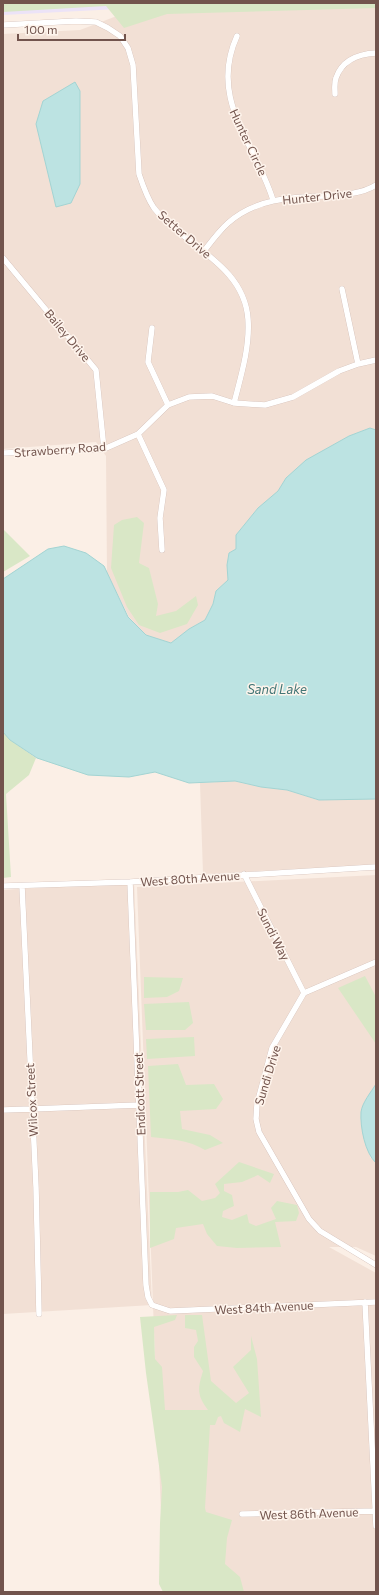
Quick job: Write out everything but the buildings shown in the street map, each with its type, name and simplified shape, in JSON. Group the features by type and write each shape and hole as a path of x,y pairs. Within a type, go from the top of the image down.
{"street":[{"name":"Setter Drive","path":"3,25 76,21 96,22 120,36 128,48 133,65 139,174 145,191 153,207 230,273 243,294 248,318 246,350 234,403"},
{"name":"Hunter Circle","path":"237,36 230,50 229,97 247,142 268,181 274,200"},
{"path":"335,94 335,79 347,62 362,54 376,53"},
{"name":"Hunter Drive","path":"204,251 227,224 260,203 288,197 343,195 370,189 376,186"},
{"name":"Bailey Drive","path":"3,258 96,370 104,448"},
{"path":"342,289 358,364"},
{"path":"152,328 148,362 168,405"},
{"path":"162,550 160,518 164,490 138,434 168,405 189,397 212,396 234,403 265,405 293,397 339,371 358,364 376,360"},
{"name":"Strawberry Road","path":"3,453 104,448 138,434"},
{"name":"West 80th Avenue","path":"3,886 130,882 376,867"},
{"name":"Sundi Way","path":"244,874 304,993"},
{"name":"Endicott Street","path":"130,882 146,1284 148,1297 152,1306"},
{"name":"Wilcox Street","path":"22,886 36,1187 39,1314"},
{"path":"304,993 376,962"},
{"name":"Sundi Drive","path":"304,993 272,1048 257,1104 256,1119 259,1132 309,1218 320,1231 376,1265"},
{"path":"3,1110 140,1105"},
{"path":"366,1302 376,1526"},
{"name":"West 84th Avenue","path":"152,1306 170,1311 376,1302"},
{"name":"West 86th Avenue","path":"242,1514 375,1511"}],"shaded area":[{"path":"3,3 233,3 3,15"},
{"path":"376,3 376,430 370,428 349,436 295,470 286,478 278,491 258,508 236,535 236,549 229,553 227,565 228,580 216,591 213,604 205,620 189,629 171,643 146,635 129,617 107,573 106,456 96,442 3,449 3,34 80,30 122,14"},
{"path":"235,781 261,787 287,790 318,800 376,799 376,865 203,874 200,783"},
{"path":"376,875 376,1084 367,1098 370,1157 376,1163 376,1256 356,1247 329,1247 376,1273 376,1592 164,1592 137,887"},
{"path":"134,882 152,1305 3,1314 3,890"}],"green space":[{"path":"3,3 376,3 376,8 167,14 124,28 106,6 3,12"},
{"path":"137,517 144,523 139,563 149,568 158,604 156,616 176,611 196,596 198,605 187,624 160,633 139,625 127,607 111,568 114,525 122,520"},
{"path":"3,529 30,556 3,572"},
{"path":"3,732 10,740 36,758 29,775 6,794 11,877 3,878"},
{"path":"365,976 376,997 376,1044 338,988"},
{"path":"144,977 183,978 179,991 167,997 144,998"},
{"path":"189,1002 193,1023 185,1030 146,1030 144,1004"},
{"path":"194,1037 195,1056 147,1059 146,1039"},
{"path":"178,1064 186,1085 214,1084 223,1099 216,1109 180,1111 182,1129 210,1135 223,1143 205,1150 186,1142 151,1137 148,1066"},
{"path":"239,1162 274,1174 270,1183 258,1175 242,1182 224,1184 224,1191 232,1195 234,1206 223,1211 222,1217 232,1220 247,1214 249,1223 256,1226 276,1219 271,1208 277,1201 297,1205 299,1213 296,1221 275,1222 281,1247 237,1248 217,1246 207,1234 203,1224 176,1228 174,1239 150,1248 150,1192 178,1192 188,1190 202,1201 215,1198 220,1193 215,1184"},
{"path":"177,1315 175,1320 154,1327 155,1359 162,1367 165,1410 208,1410 201,1400 199,1391 203,1371 194,1357 194,1347 198,1341 196,1330 185,1328 185,1315 202,1315 211,1381 236,1403 249,1393 233,1367 251,1350 251,1336 257,1359 261,1417 245,1409 240,1432 224,1423 221,1416 218,1417 215,1425 210,1425 205,1508 206,1512 232,1520 227,1538 225,1564 240,1577 244,1592 163,1592 159,1584 162,1487 146,1373 140,1317"}],"water":[{"path":"75,82 80,91 80,184 71,203 56,207 36,124 43,101"},
{"name":"Sand Lake","path":"370,428 376,430 376,799 319,800 287,790 261,787 235,781 189,783 155,772 129,777 88,775 37,758 10,740 3,732 3,579 48,549 64,546 86,553 104,566 128,617 146,635 171,643 189,629 205,620 213,604 216,591 228,580 227,565 229,553 236,549 236,535 258,508 278,491 286,478 306,460 349,436"},
{"path":"376,1084 376,1163 372,1159 366,1146 362,1132 361,1112 363,1105"}]}
